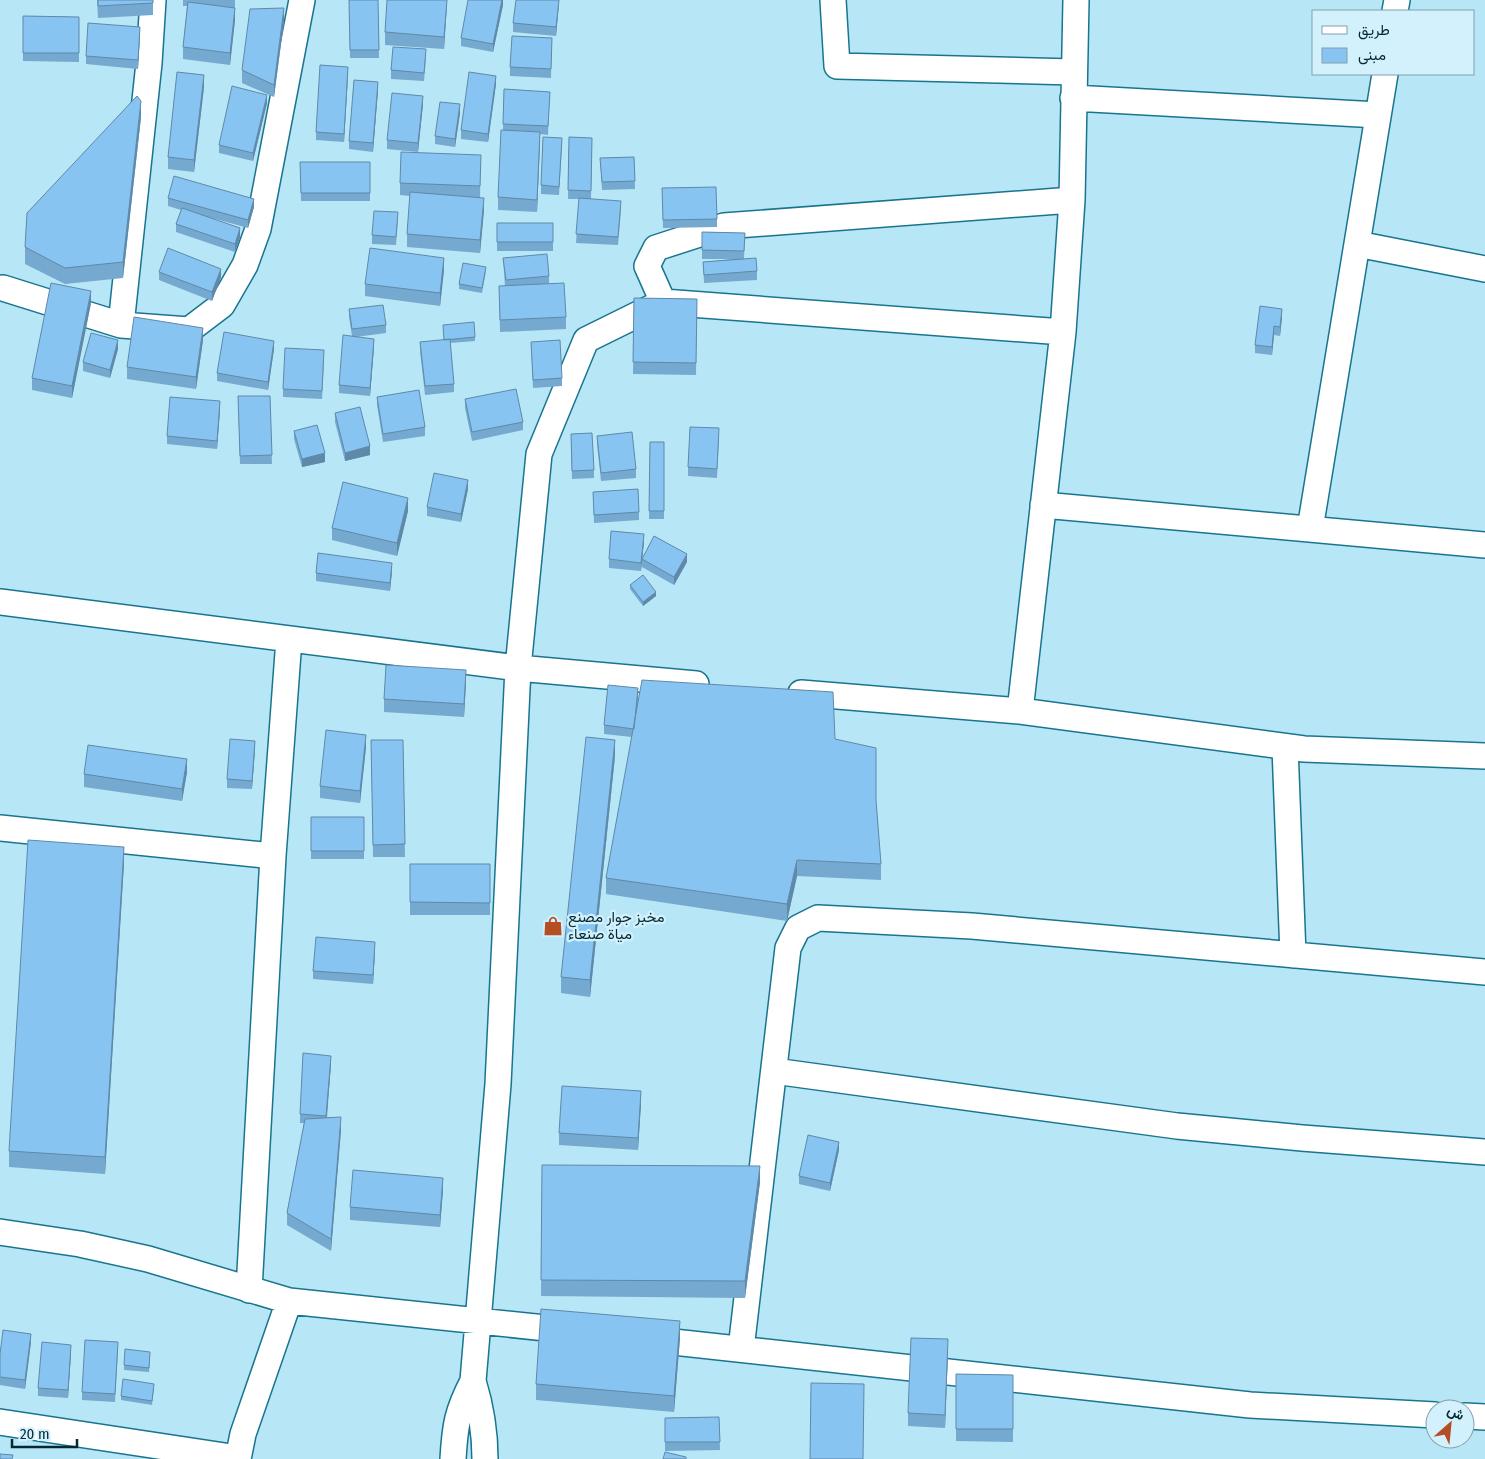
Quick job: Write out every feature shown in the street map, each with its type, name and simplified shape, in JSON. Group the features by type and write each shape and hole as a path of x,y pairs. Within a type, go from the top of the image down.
{"street":[{"path":"121,325 149,63 153,0"},
{"path":"1,291 121,325 188,330 222,305 245,265 258,229 302,0"},
{"path":"833,0 837,66 1074,72"},
{"path":"1020,710 1063,332 1072,200 1076,0"},
{"path":"1310,529 1385,75"},
{"path":"1073,98 1378,114"},
{"path":"663,302 647,266 656,248 724,226 1072,200"},
{"path":"1356,244 1485,269"},
{"path":"453,1459 458,1413 473,1381 498,1084 518,668 539,454 586,340 663,302 1063,332"},
{"path":"1043,505 1485,545"},
{"path":"0,602 518,668 721,687"},
{"path":"249,1290 273,856 289,639"},
{"path":"779,692 1020,710 1304,749 1485,756"},
{"path":"1285,747 1294,955"},
{"path":"0,828 273,856"},
{"path":"741,1349 788,948 798,928 818,918 972,926 1485,972"},
{"path":"774,1072 1177,1126 1485,1152"},
{"path":"0,1232 80,1244 148,1259 289,1301 595,1333"},
{"path":"0,1422 238,1459 243,1434 289,1301"},
{"path":"624,1336 1250,1405 1425,1414"},
{"path":"473,1381 480,1404 485,1434 485,1459"}],"building":[{"path":"98,0 153,0 153,3 98,6"},
{"path":"349,0 378,0 379,50 350,50"},
{"path":"387,0 447,0 444,37 385,32"},
{"path":"468,0 502,0 493,44 461,38"},
{"path":"516,0 559,0 556,27 513,23"},
{"path":"188,2 235,8 230,53 183,47"},
{"path":"284,8 274,85 242,70 250,9"},
{"path":"23,16 79,17 79,53 23,53"},
{"path":"88,23 140,27 138,60 86,56"},
{"path":"512,36 552,38 551,69 510,67"},
{"path":"393,47 426,49 424,73 391,70"},
{"path":"320,65 348,67 344,134 316,132"},
{"path":"177,72 204,75 194,160 168,157"},
{"path":"469,72 496,76 488,134 461,130"},
{"path":"354,80 378,82 373,143 349,141"},
{"path":"232,86 267,95 253,153 219,145"},
{"path":"504,89 550,92 548,126 503,124"},
{"path":"392,93 423,96 418,143 387,140"},
{"path":"137,96 141,101 123,262 65,268 25,247 27,213"},
{"path":"440,102 460,104 455,139 435,136"},
{"path":"501,130 540,132 537,200 498,197"},
{"path":"543,137 562,138 559,187 541,185"},
{"path":"569,137 592,138 591,191 568,190"},
{"path":"401,152 481,155 480,186 400,183"},
{"path":"634,157 635,181 602,182 600,158"},
{"path":"300,162 370,162 370,193 301,193"},
{"path":"174,176 254,199 248,220 168,198"},
{"path":"716,187 717,219 663,220 662,188"},
{"path":"410,192 484,198 480,240 407,234"},
{"path":"579,198 621,201 618,237 576,234"},
{"path":"182,208 240,228 235,244 176,224"},
{"path":"374,211 398,212 396,237 372,235"},
{"path":"497,223 553,223 553,242 497,242"},
{"path":"702,232 745,233 744,251 702,250"},
{"path":"168,248 221,269 212,292 159,272"},
{"path":"370,248 444,258 440,293 365,284"},
{"path":"547,254 549,276 506,280 503,258"},
{"path":"756,258 757,271 704,275 703,262"},
{"path":"463,263 486,267 482,288 459,284"},
{"path":"51,283 91,291 72,386 32,378"},
{"path":"564,283 566,317 500,320 499,286"},
{"path":"634,298 697,299 696,363 633,362"},
{"path":"383,305 386,325 352,329 349,309"},
{"path":"1260,306 1282,309 1280,327 1274,326 1272,347 1255,345"},
{"path":"134,317 203,328 196,377 127,367"},
{"path":"474,322 475,337 444,340 443,325"},
{"path":"224,332 274,341 268,382 217,373"},
{"path":"91,333 118,340 110,370 83,362"},
{"path":"343,335 374,339 370,388 339,385"},
{"path":"450,339 454,384 425,386 420,342"},
{"path":"560,340 562,378 533,380 531,342"},
{"path":"285,348 324,350 322,391 283,389"},
{"path":"516,389 523,422 472,432 465,399"},
{"path":"419,390 425,427 383,434 377,397"},
{"path":"238,396 270,396 272,455 240,456"},
{"path":"170,397 220,401 217,441 167,436"},
{"path":"360,407 370,446 345,453 335,413"},
{"path":"317,425 325,453 302,459 294,431"},
{"path":"690,427 719,428 717,469 688,467"},
{"path":"632,432 636,469 601,473 597,436"},
{"path":"592,433 594,470 572,471 571,434"},
{"path":"650,442 664,442 664,511 649,511"},
{"path":"434,473 468,480 461,514 427,507"},
{"path":"343,482 408,498 397,543 332,528"},
{"path":"638,489 639,512 594,515 593,492"},
{"path":"611,531 644,534 641,563 609,559"},
{"path":"654,536 687,554 674,577 642,559"},
{"path":"318,553 392,563 390,583 316,573"},
{"path":"643,575 656,592 643,602 630,585"},
{"path":"386,665 466,670 464,704 384,699"},
{"path":"642,680 833,692 835,739 876,748 876,800 881,864 797,860 787,904 606,878"},
{"path":"608,685 638,688 634,729 604,725"},
{"path":"326,730 366,735 360,791 320,786"},
{"path":"586,737 615,740 590,980 561,977"},
{"path":"230,739 255,741 252,781 227,779"},
{"path":"371,740 403,740 405,844 373,845"},
{"path":"88,745 187,759 182,789 84,774"},
{"path":"311,817 364,817 364,851 311,851"},
{"path":"28,840 124,847 105,1157 9,1151"},
{"path":"410,864 490,864 490,903 410,902"},
{"path":"316,937 375,942 373,975 313,971"},
{"path":"303,1053 331,1056 326,1116 300,1114"},
{"path":"562,1086 641,1091 638,1138 559,1133"},
{"path":"341,1117 331,1239 287,1213 305,1119"},
{"path":"808,1135 839,1142 830,1183 799,1176"},
{"path":"542,1165 760,1166 745,1281 541,1280"},
{"path":"353,1170 443,1178 440,1215 350,1207"},
{"path":"541,1309 680,1321 674,1396 536,1384"},
{"path":"3,1330 31,1334 25,1380 0,1377"},
{"path":"911,1338 948,1339 945,1415 908,1413"},
{"path":"85,1340 118,1342 115,1394 82,1392"},
{"path":"42,1342 71,1345 68,1390 38,1388"},
{"path":"125,1349 150,1352 149,1368 124,1365"},
{"path":"956,1374 1013,1375 1013,1429 956,1429"},
{"path":"123,1379 154,1384 152,1401 121,1396"},
{"path":"811,1383 864,1384 863,1459 810,1459"},
{"path":"719,1417 720,1442 665,1442 665,1418"},
{"path":"665,1452 686,1457 686,1459 663,1459"},
{"path":"0,1454 13,1455 12,1459 0,1459"}],"place":[{"name":"مخبز جوار مصنع مياة صنعاء","path":"553,926"}]}
